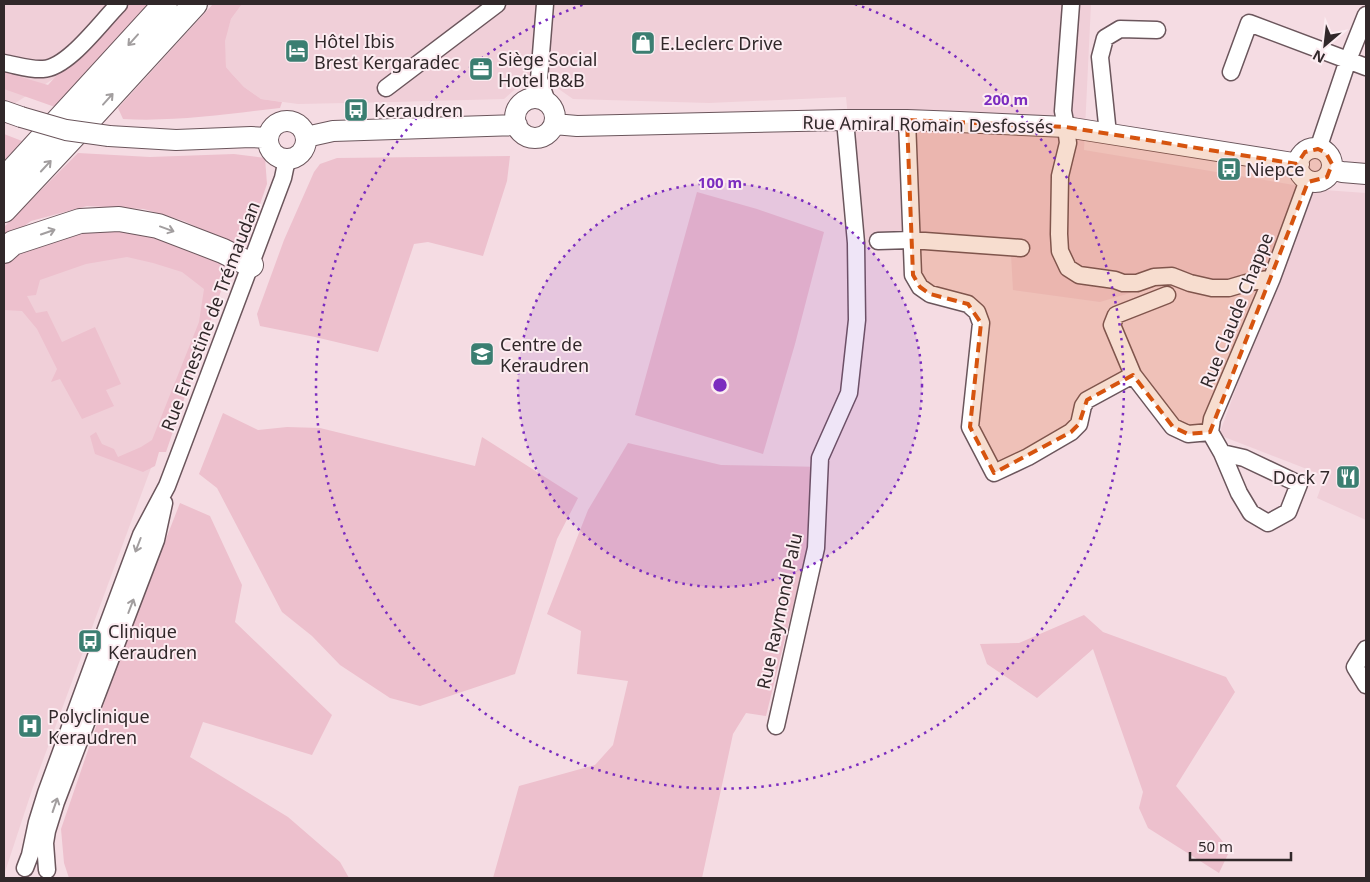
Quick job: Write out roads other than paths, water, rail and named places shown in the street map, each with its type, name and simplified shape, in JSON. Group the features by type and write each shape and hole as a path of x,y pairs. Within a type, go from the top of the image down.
{"highway":[{"path":"4,180 165,4"},
{"path":"4,210 195,4"},
{"path":"4,251 13,243 80,221 119,219 158,226 223,251 252,265"}],"main road":[{"path":"539,100 554,111 554,124 546,135 532,138 520,131 517,125 518,109 521,105 539,100"},
{"path":"12,114 66,130 109,136 176,140 268,138"},
{"name":"Rue Amiral Romain Desfossés","path":"554,124 577,126 907,120 1066,127 1303,172 1313,182 1323,180 1332,169"},
{"path":"288,121 301,127 306,137 304,150 299,155 287,159 275,155 271,150 268,138 274,127 279,123 288,121"},
{"path":"306,137 333,131 517,125"},
{"path":"1303,172 1302,156 1305,152 1318,149 1329,156 1332,169 1342,172 1366,174"}],"street":[{"path":"4,63 37,69 56,66 77,50 118,4"},
{"path":"386,88 497,4"},
{"path":"539,100 545,4"},
{"path":"1071,4 1063,111 1068,143 1060,176 1059,234 1060,251 1068,268 1079,275 1115,280 1123,283 1137,283 1154,278 1172,276 1190,283 1212,288 1228,288 1272,278"},
{"path":"1318,149 1348,60 1366,16"},
{"path":"1231,72 1248,23 1366,67"},
{"path":"1108,134 1100,57 1105,38 1120,29 1157,30"},
{"name":"Rue Raymond Palu","path":"776,726 816,548 820,458 848,393 853,356 857,320 856,243 845,120"},
{"path":"907,120 913,275 920,287 930,294 968,304 977,312 981,323 970,427 994,473 1028,457 1071,432 1079,424 1086,400 1133,374"},
{"name":"Rue Ernestine de Trémaudan","path":"21,873 30,855 37,822 46,794 99,648 142,535 167,486 252,265 283,178 287,159"},
{"name":"Rue Claude Chappe","path":"1210,432 1212,418 1272,278 1303,172"},
{"path":"878,241 911,240 1021,248"},
{"path":"1167,295 1116,315 1112,325 1133,374 1173,427 1188,434 1210,432 1222,453 1239,493 1251,513 1268,523 1288,512 1299,484 1244,458 1222,453"},
{"name":"Rue Ernestine de Trémaudan","path":"52,876 45,843 47,831 56,802 156,540 167,486"},
{"path":"1366,649 1355,667 1366,685"},
{"path":"21,873 33,865 41,866 52,876"}],"place":[{"name":"E.Leclerc Drive","path":"643,43"},
{"name":"Hôtel Ibis Brest Kergaradec","path":"297,51"},
{"name":"Siège Social Hotel B&B","path":"481,69"},
{"name":"Keraudren","path":"356,110"},
{"name":"Niepce","path":"1229,169"},
{"name":"Centre de Keraudren","path":"482,354"},
{"name":"Dock 7","path":"1348,477"},
{"name":"Clinique Keraudren","path":"90,641"},
{"name":"Polyclinique Keraudren","path":"30,726"}]}
